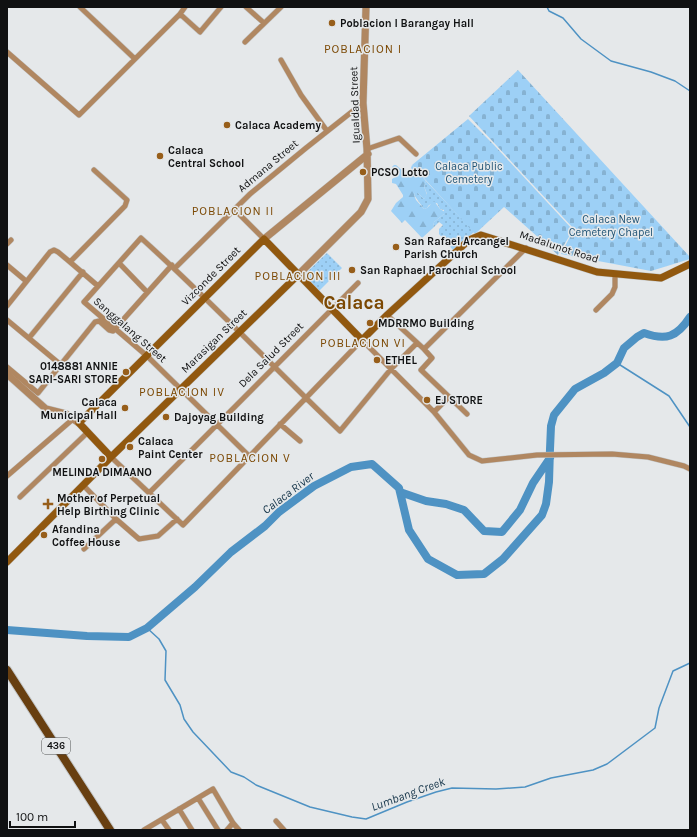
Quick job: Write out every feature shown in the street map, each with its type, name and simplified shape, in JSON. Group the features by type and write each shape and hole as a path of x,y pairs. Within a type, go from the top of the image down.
{"main road":[{"name":"Madalunot Road","path":"362,340 469,240 481,235 526,248 597,272 661,278 690,264"},
{"path":"264,239 333,308 362,340"},
{"name":"Vizconde Street","path":"76,421 147,356 264,239"},
{"name":"Marasigan Street","path":"7,562 111,457 299,274"},
{"path":"76,421 111,457"},
{"name":"436","path":"7,670 110,830"}],"street":[{"path":"80,7 135,59"},
{"path":"7,52 79,115 180,14 185,7"},
{"path":"180,14 200,32 221,7"},
{"path":"246,7 264,23"},
{"path":"245,42 281,7"},
{"name":"Igualdad Street","path":"366,7 363,103 367,152"},
{"path":"280,60 301,95 327,131"},
{"name":"Admana Street","path":"115,328 147,292 250,194 363,103"},
{"path":"367,152 399,138 416,154"},
{"name":"Vizconde Street","path":"264,239 367,152"},
{"name":"Marasigan Street","path":"299,274 361,212 364,207 368,196 367,152"},
{"path":"70,262 125,206 127,200 94,170"},
{"path":"234,209 264,239"},
{"path":"7,306 50,252 54,250 58,252 98,286 141,238 205,298 273,367 340,431 391,369 417,343"},
{"path":"7,244 11,240"},
{"path":"424,349 526,248"},
{"path":"119,263 147,292"},
{"path":"7,265 26,281"},
{"path":"29,338 83,272"},
{"path":"596,310 612,294 615,288 615,274"},
{"name":"Dela Salud Street","path":"149,493 358,283"},
{"name":"Sanggalang Street","path":"98,286 84,302 147,356 249,456"},
{"path":"387,315 432,358 421,370 467,414"},
{"path":"7,320 61,366"},
{"path":"7,368 38,393 96,321 99,321 111,331 115,328"},
{"path":"111,457 183,525 362,340 434,412 469,455 482,461 537,455 612,454 648,457 690,469"},
{"path":"7,374 46,409 66,414 76,421 7,476"},
{"path":"434,412 449,397"},
{"path":"280,424 300,441"},
{"path":"20,497 88,432"},
{"path":"83,485 116,519 139,539 158,536 177,519"},
{"path":"84,549 116,519"},
{"path":"144,830 213,789 233,823 239,830"},
{"path":"198,798 218,830"},
{"path":"179,809 192,830"},
{"path":"162,820 169,830"},
{"path":"276,822 284,830"},
{"path":"227,830 233,823"}],"green space":[{"name":"Calaca New Cemetery Chapel","path":"518,70 690,257 690,259 651,271 561,254 574,229 469,116"},
{"name":"Calaca Public Cemetery","path":"468,119 573,230 558,255 504,207 475,234 412,165"},
{"path":"394,165 409,176 412,176 414,174 411,168 412,165 426,181 424,186 427,195 424,199 418,193 415,193 414,195 416,200 424,209 434,201 440,209 445,212 434,222 433,228 422,238 405,220 402,223 391,211 396,203 403,197 396,184 392,183 392,179 397,175 392,167"},
{"path":"426,181 474,232 453,250 439,234 439,229 443,225 439,222 433,228 434,222 444,214 444,210 440,209 437,203 429,205 424,209 414,195 415,193 418,193 424,199 427,194 424,186"},
{"path":"327,253 342,268 319,291 305,277 305,274"}],"waterway":[{"path":"547,7 549,11 563,18 581,39 611,61 651,72 675,81 690,91"},
{"name":"Calaca River","path":"7,630 87,636 129,637 147,628 195,587 231,552 265,526 279,512 314,486 351,467 372,464 399,488 409,530 428,559 457,575 484,574 503,559 542,515 546,504 549,482 551,426 554,415 575,389 604,373 617,363 624,348 637,337 644,333 659,337 670,336 676,333 690,317"},
{"path":"617,363 669,396 690,427"},
{"path":"400,492 426,501 446,504 464,510 484,531 502,532 520,510 533,483 550,458"},
{"name":"Lumbang Creek","path":"147,628 159,639 166,651 165,680 180,705 184,719 193,732 231,772 244,777 256,785 310,807 366,819 407,802 452,788 496,789 525,787 551,778 593,770 607,764 655,728 659,708 673,671 690,663"}],"place":[{"name":"Poblacion I Barangay Hall","path":"332,23"},
{"name":"Calaca Academy","path":"227,125"},
{"name":"Calaca Central School","path":"160,156"},
{"name":"PCSO Lotto","path":"363,172"},
{"name":"San Rafael Arcangel Parish Church","path":"396,247"},
{"name":"San Raphael Parochial School","path":"352,270"},
{"name":"MDRRMO Building","path":"370,323"},
{"name":"ETHEL","path":"377,360"},
{"name":"0148881 ANNIE SARI-SARI STORE","path":"126,372"},
{"name":"EJ STORE","path":"427,400"},
{"name":"Calaca Municipal Hall","path":"125,408"},
{"name":"Dajoyag Building","path":"166,417"},
{"name":"Calaca Paint Center","path":"130,447"},
{"name":"MELINDA DIMAANO","path":"102,459"},
{"name":"Mother of Perpetual Help Birthing Clinic","path":"48,504"},
{"name":"Afandina Coffee House","path":"44,535"}],"district":[{"name":"POBLACION I","path":"363,49"},
{"name":"POBLACION II","path":"233,211"},
{"name":"POBLACION III","path":"298,276"},
{"name":"Calaca","path":"354,303"},
{"name":"POBLACION VI","path":"363,343"},
{"name":"POBLACION IV","path":"182,392"},
{"name":"POBLACION V","path":"250,458"}]}
